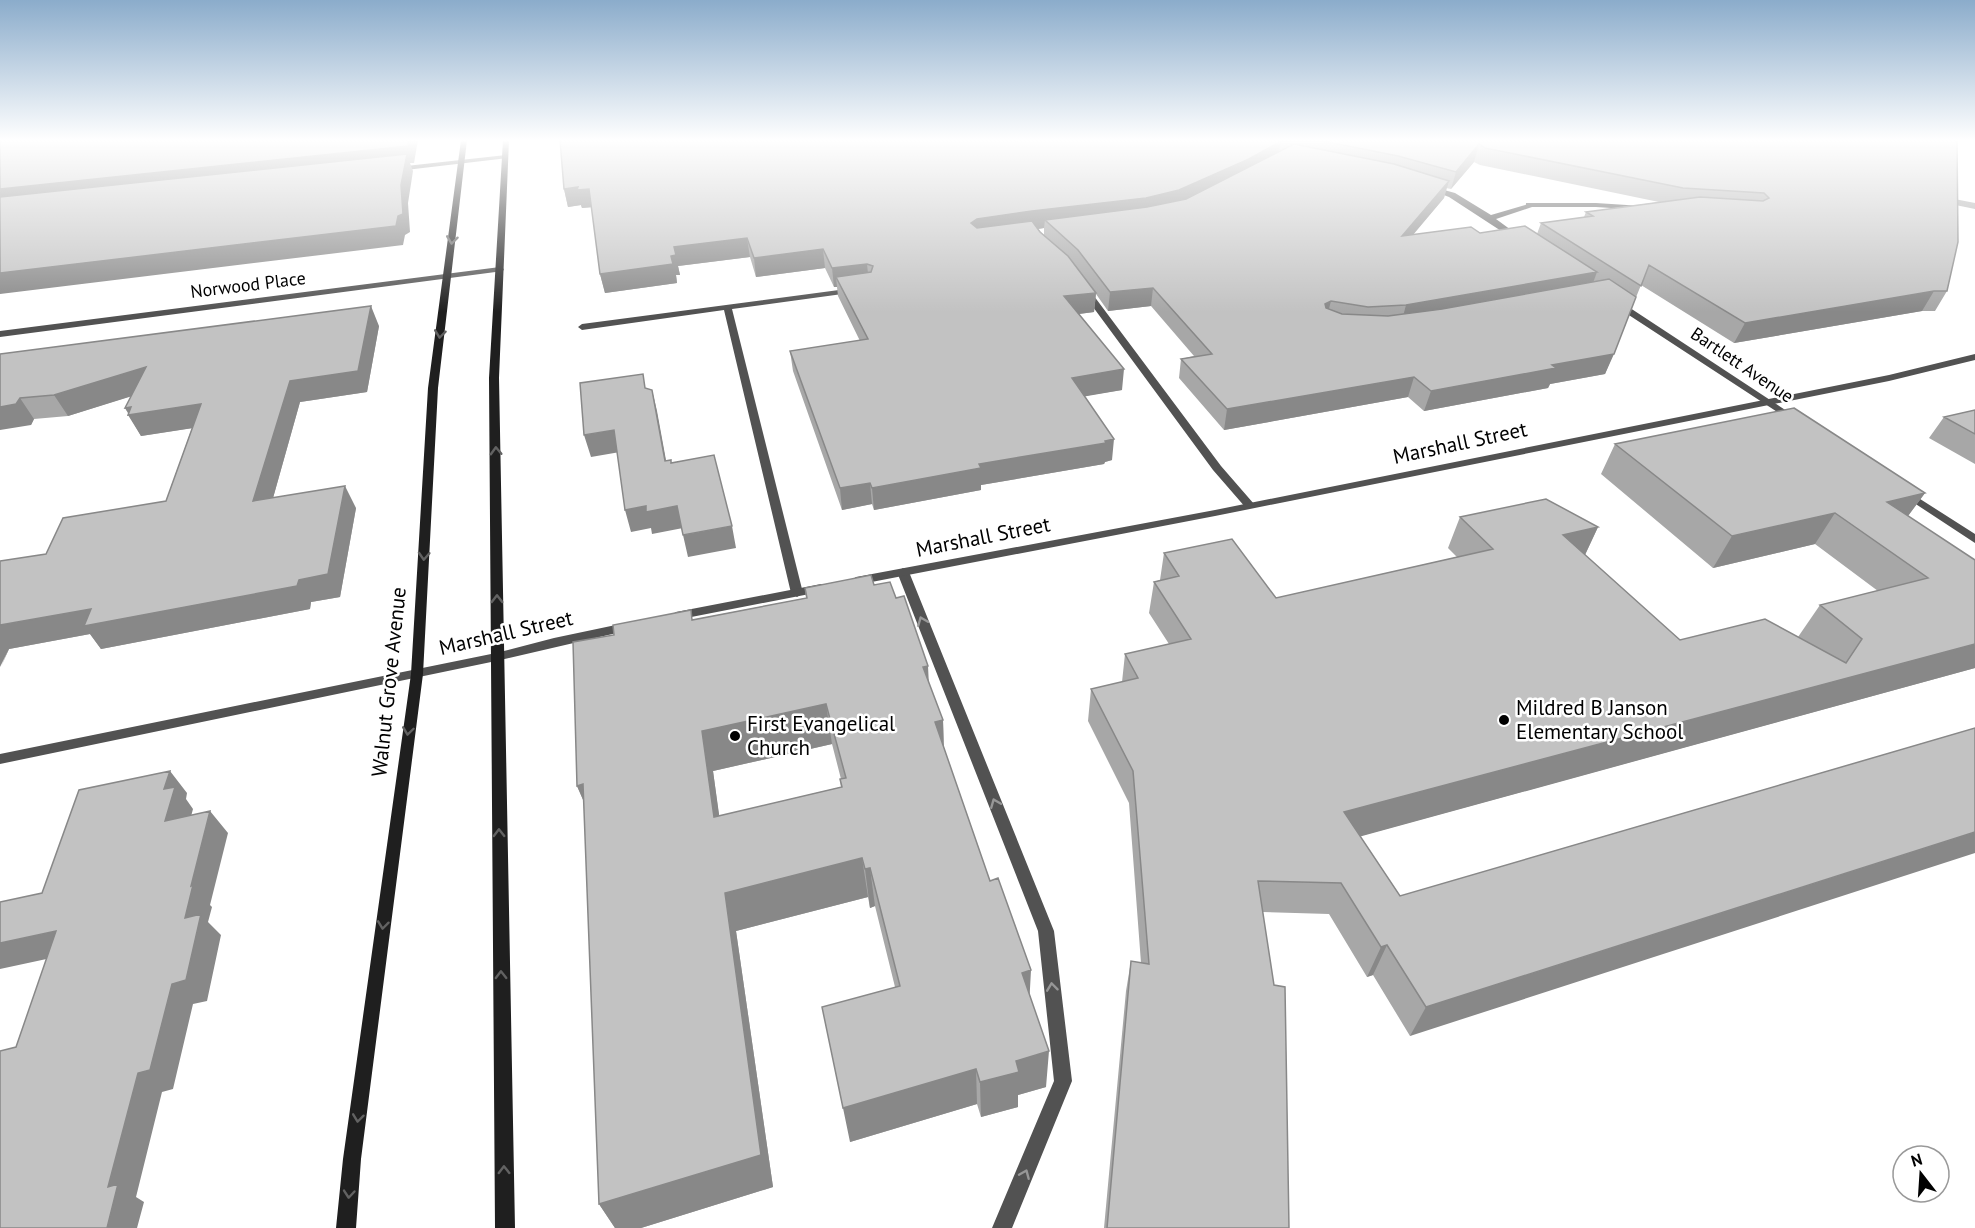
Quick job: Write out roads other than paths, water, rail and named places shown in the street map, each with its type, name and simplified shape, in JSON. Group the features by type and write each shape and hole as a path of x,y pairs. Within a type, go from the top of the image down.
{"main road":[{"name":"Walnut Grove Avenue","path":"346,1228 363,1077 417,674 434,388 457,197"},
{"path":"504,197 494,378 505,1228"}],"street":[{"path":"1456,197 1524,242"},
{"path":"1490,218 1529,205 1652,208"},
{"name":"Norwood Place","path":"0,334 500,269"},
{"path":"1079,281 1217,468 1250,506"},
{"path":"582,327 869,287"},
{"name":"Bartlett Avenue","path":"1612,300 1803,425"},
{"path":"727,307 797,593"},
{"name":"Marshall Street","path":"662,619 1250,506 1765,401 1889,378 1975,357"},
{"path":"1899,488 1975,538"},
{"path":"903,572 1046,931 1064,1081 1002,1228"},
{"name":"Marshall Street","path":"0,759 417,674 639,624"}],"waterway":[{"path":"1939,199 1975,206"}],"place":[{"name":"Mildred B Janson Elementary School","path":"1504,720"},
{"name":"First Evangelical Church","path":"735,736"}]}
